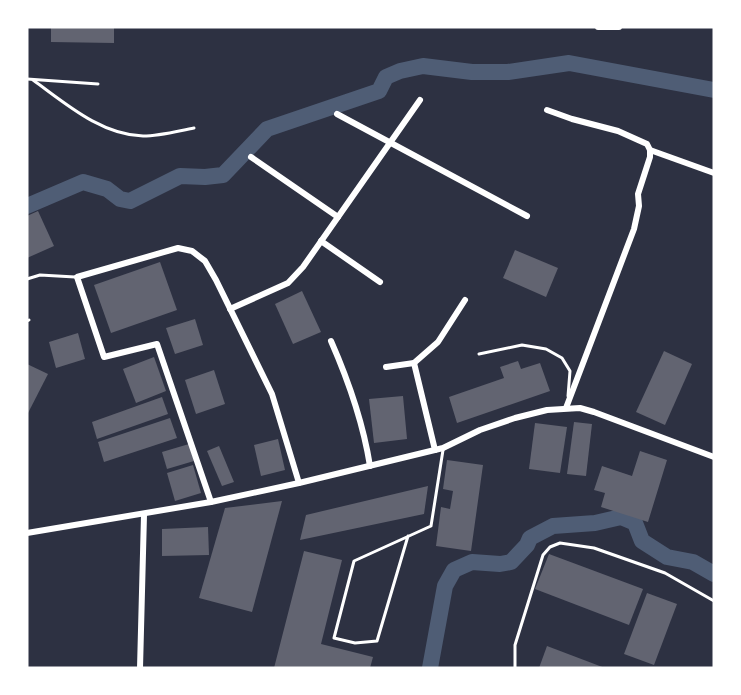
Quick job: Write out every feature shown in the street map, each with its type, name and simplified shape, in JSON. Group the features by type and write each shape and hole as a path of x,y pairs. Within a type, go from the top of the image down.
{"street":[{"path":"598,27 619,27"},
{"path":"230,309 288,283 303,267 420,100"},
{"path":"547,110 572,120 634,136 646,144 650,150 714,173"},
{"path":"337,114 527,216"},
{"path":"566,408 634,229 639,206 638,194 646,172 650,150"},
{"path":"251,157 338,217"},
{"path":"321,240 380,282"},
{"path":"211,502 157,344 104,357 77,277 178,248 192,251 205,261 272,394 299,483"},
{"path":"386,367 414,363 438,342 465,300"},
{"path":"331,341 349,381 365,432 370,466"},
{"path":"414,363 435,450"},
{"path":"27,533 144,515 299,483 443,448 480,430 515,418 566,408 580,408 594,412 714,456"},
{"path":"140,668 144,515"}],"lane":[{"path":"27,79 98,84"},
{"path":"33,80 79,112 111,130 143,136 194,128"},
{"path":"27,279 40,275 77,277"},
{"path":"479,354 522,345 546,349 562,358 570,371 566,408"},
{"path":"408,536 377,641 355,644 334,638 354,561 408,536 431,526 443,448"},
{"path":"516,668 515,645 543,555 550,546 560,543 594,548 665,573 714,601"}],"building":[{"path":"51,27 114,27 114,43 51,42"},
{"path":"38,211 54,246 27,258 27,216"},
{"path":"515,250 558,268 546,297 503,278"},
{"path":"160,262 177,310 111,333 94,285"},
{"path":"302,291 321,332 293,344 275,304"},
{"path":"195,319 203,345 175,354 166,328"},
{"path":"78,333 85,359 56,368 49,342"},
{"path":"664,351 692,364 665,425 636,412"},
{"path":"154,357 166,391 136,403 123,369"},
{"path":"518,361 521,369 540,363 550,391 457,423 449,397 504,378 500,367"},
{"path":"27,364 48,374 27,415"},
{"path":"214,370 225,404 196,414 185,380"},
{"path":"403,396 407,439 374,443 369,399"},
{"path":"162,397 168,414 97,439 92,422"},
{"path":"170,418 177,438 104,462 98,442"},
{"path":"574,422 592,424 586,476 567,474"},
{"path":"535,423 567,427 560,473 529,469"},
{"path":"278,439 285,470 261,476 254,445"},
{"path":"189,444 194,461 167,469 162,452"},
{"path":"219,446 234,482 222,486 207,451"},
{"path":"640,451 667,460 648,522 601,507 605,493 594,490 602,466 632,476"},
{"path":"447,460 483,465 471,551 436,546 441,507 450,509 453,491 443,489"},
{"path":"193,465 201,493 175,501 167,473"},
{"path":"428,486 424,514 300,540 306,515"},
{"path":"282,501 252,612 199,598 225,508"},
{"path":"208,527 209,555 162,556 162,529"},
{"path":"304,551 342,560 321,644 373,657 370,668 274,668"},
{"path":"549,554 643,589 629,625 535,589"},
{"path":"647,593 677,604 654,665 624,654"},
{"path":"547,646 605,668 539,668"}],"waterway":[{"path":"27,206 83,182 107,189 120,199 130,201 180,176 223,175 267,129 379,91 386,77 423,66 472,72 508,72 569,63 714,90"},
{"path":"430,668 445,586 454,570 472,562 500,564 511,562 527,545 530,538 553,526 595,523 621,517 635,523 642,541 667,557 693,562 714,574"}]}
